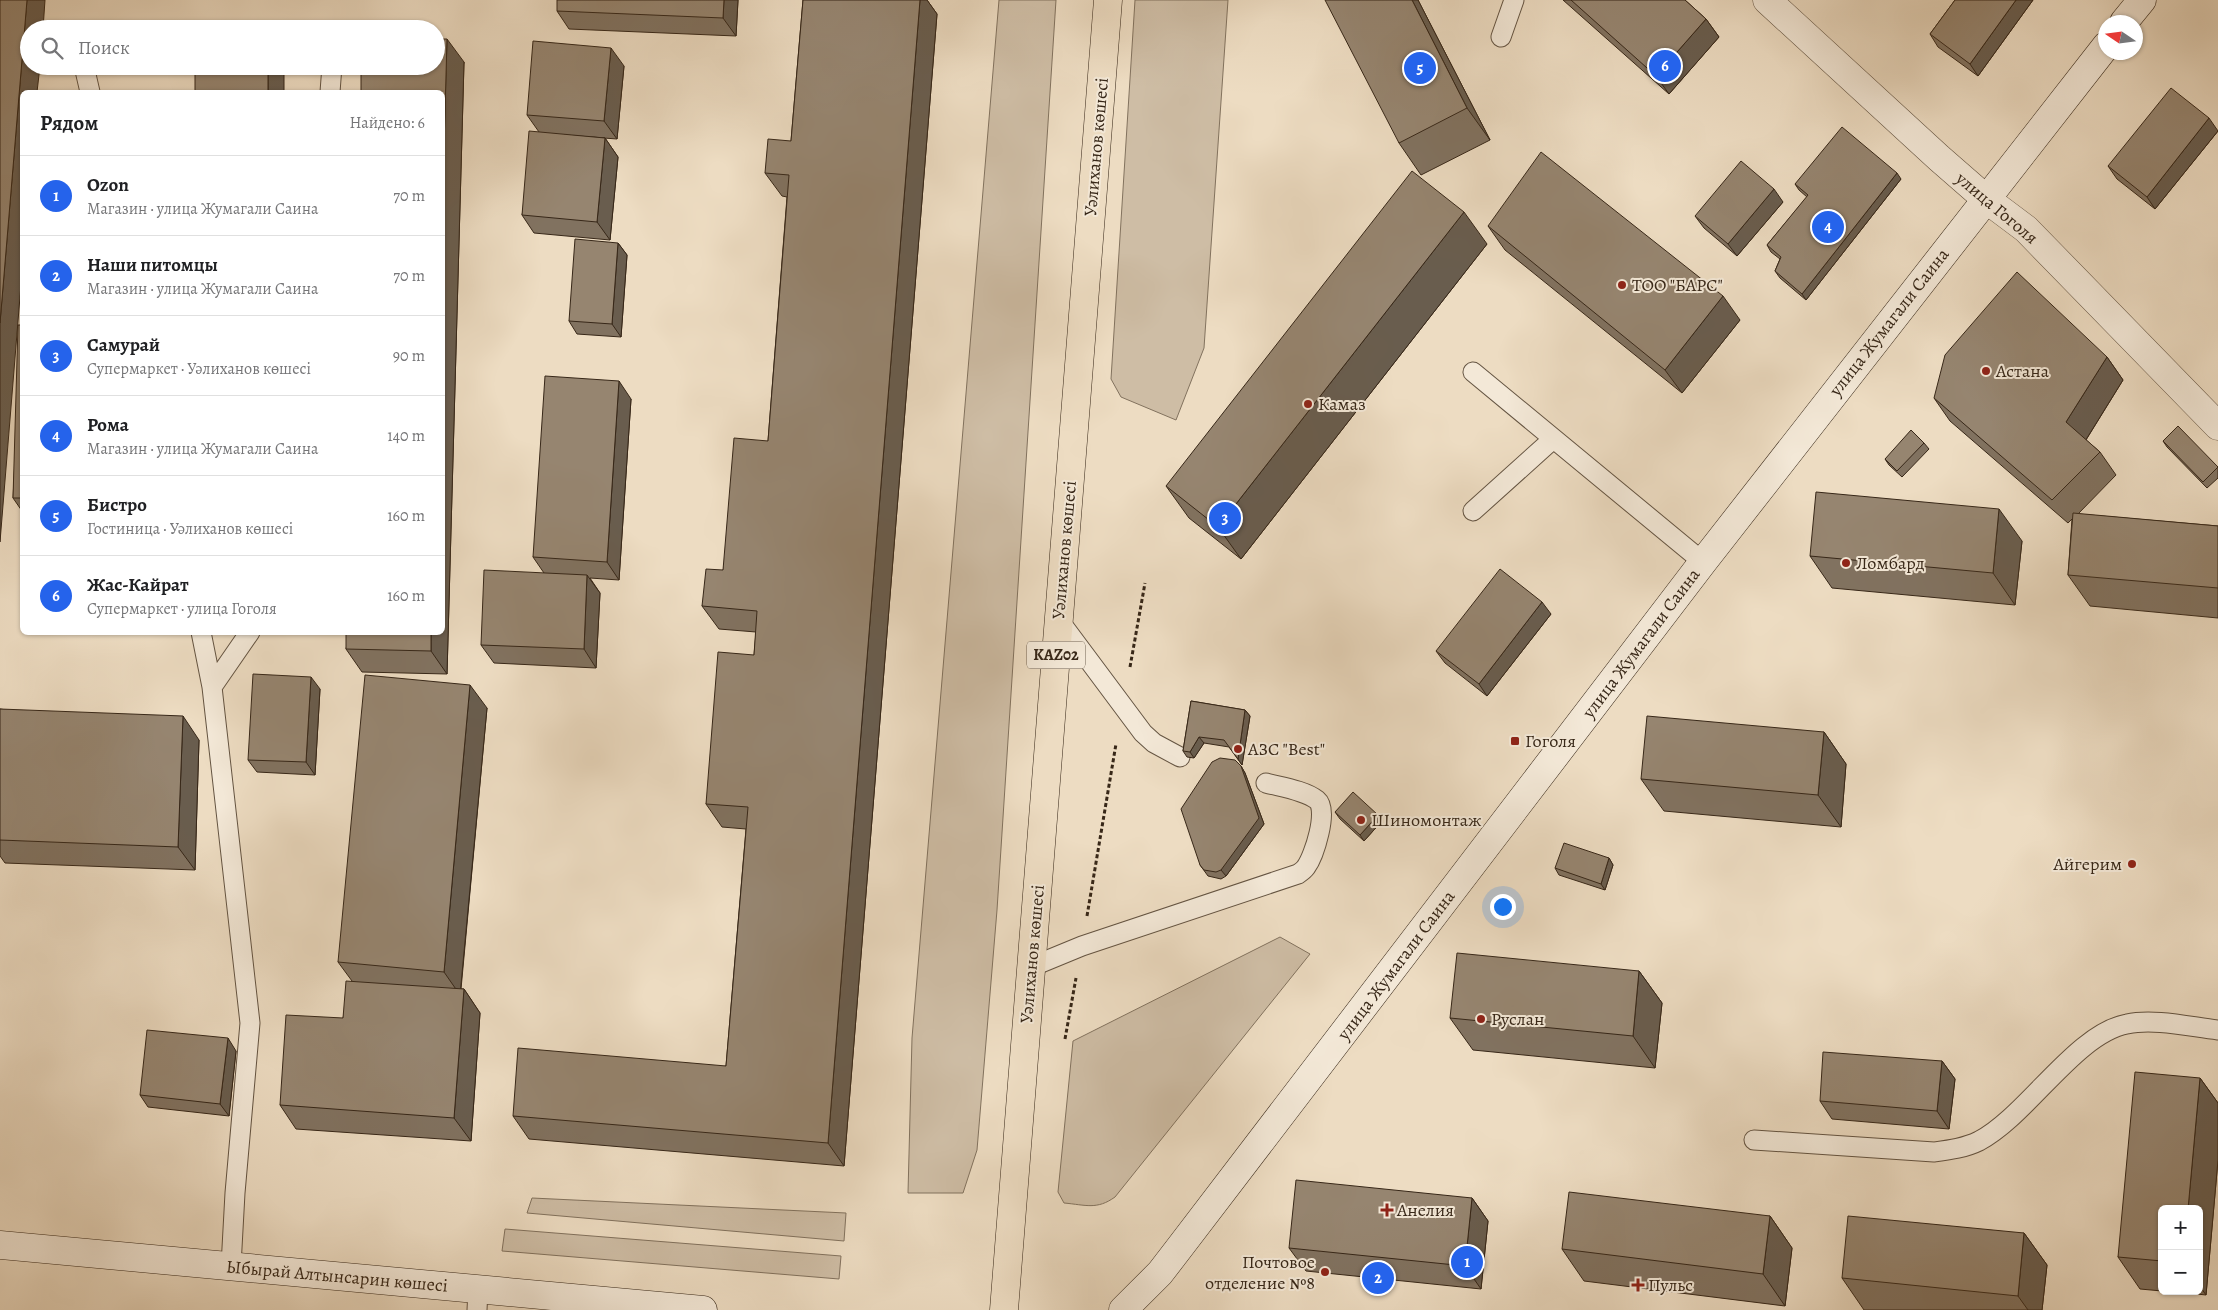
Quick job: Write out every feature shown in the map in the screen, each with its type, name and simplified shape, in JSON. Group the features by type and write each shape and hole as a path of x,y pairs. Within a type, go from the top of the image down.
{"highway":[{"name":"Уәлиханов көшесі","path":"1004,1310 1108,0"}],"street":[{"name":"улица Гоголя","path":"1767,0 1939,158 1986,199 2026,229 2218,426"},
{"path":"2130,15 2142,0"},
{"name":"улица Жумагали Саина","path":"1123,1310 1160,1274 1703,562 2098,56"},
{"name":"Ыбырай Алтынсарин көшесі","path":"0,1245 231,1266 477,1300 703,1310"}],"lane":[{"path":"1501,37 1514,0"},
{"path":"86,75 90,90"},
{"path":"330,90 331,75"},
{"path":"1474,372 1703,562"},
{"path":"1473,511 1553,439"},
{"path":"1058,619 1143,733 1161,747 1180,757"},
{"path":"202,635 212,687 250,1023 235,1193 231,1266"},
{"path":"212,687 248,635"},
{"path":"1031,967 1082,946 1290,878 1305,868 1313,852 1320,827 1321,804 1316,799 1299,792 1266,783"},
{"path":"1754,1140 1934,1152 1954,1149 1977,1142 1998,1128 2079,1052 2094,1039 2113,1028 2144,1022 2218,1030"}],"path":[{"path":"1065,1039 1145,583"}],"shaded area":[{"path":"999,0 1056,0 997,910 977,1150 963,1193 908,1193 912,1038"},
{"path":"1135,0 1228,0 1204,348 1176,420 1121,397 1111,379"},
{"path":"1280,937 1310,954 1115,1197 1103,1204 1097,1205 1064,1203 1058,1192 1073,1041"},
{"path":"532,1198 846,1213 844,1241 527,1213"},
{"path":"505,1229 841,1256 839,1279 502,1251"}],"building":[{"path":"0,0 27,0 25,20 20,20 21,75 0,323"},
{"path":"557,0 724,0 723,18 557,11"},
{"path":"803,0 920,0 828,1143 513,1116 518,1048 726,1066 748,807 706,804 718,652 754,655 757,611 702,606 706,569 723,570 734,438 768,441 789,175 765,173 768,139 791,141"},
{"path":"1325,0 1412,0 1467,108 1399,143"},
{"path":"1571,0 1685,0 1706,19 1656,76"},
{"path":"1955,0 2016,0 1970,64 1930,34"},
{"path":"445,39 447,39 445,111 445,90 361,90 361,75 445,75"},
{"path":"533,41 611,48 604,121 527,115"},
{"path":"195,75 268,75 268,90 195,90"},
{"path":"2171,88 2209,118 2147,197 2108,166"},
{"path":"1842,127 1897,173 1802,294 1775,271 1781,257 1767,245 1808,195 1795,184"},
{"path":"529,131 605,138 597,222 522,215"},
{"name":"ТОО \"БАРС\"","path":"1541,152 1723,296 1665,370 1488,226"},
{"path":"1741,161 1774,189 1728,244 1695,216"},
{"path":"1412,171 1464,212 1218,527 1166,486"},
{"path":"575,239 618,243 612,324 569,321"},
{"path":"2017,272 2107,357 2066,422 2100,452 2052,500 1934,398 1945,355"},
{"path":"18,325 20,325 20,498 13,498"},
{"path":"545,376 619,381 607,562 533,557"},
{"path":"2178,426 2218,467 2203,482 2163,441"},
{"path":"1911,430 1924,443 1897,471 1885,459"},
{"path":"1816,492 1999,509 1993,573 1810,556"},
{"path":"2073,513 2218,526 2218,588 2068,575"},
{"path":"1500,569 1542,602 1479,684 1436,651"},
{"path":"484,570 587,575 584,649 481,645"},
{"path":"346,635 431,635 431,651 346,649"},
{"path":"253,674 311,677 306,762 248,760"},
{"path":"365,675 470,685 444,972 338,962"},
{"path":"1191,701 1245,710 1238,759 1224,740 1199,737 1190,752 1183,751"},
{"path":"0,709 183,716 178,847 0,840"},
{"path":"1647,716 1824,732 1818,795 1641,779"},
{"path":"1220,758 1235,760 1241,766 1259,818 1221,870 1216,872 1204,870 1200,865 1181,809 1212,762"},
{"name":"Шиномонтаж","path":"1353,792 1378,815 1360,835 1335,812"},
{"path":"1564,843 1609,858 1601,884 1555,868"},
{"path":"1457,953 1639,971 1633,1036 1450,1018"},
{"path":"346,981 464,989 454,1118 280,1105 286,1015 343,1018"},
{"path":"147,1030 228,1038 220,1104 140,1095"},
{"path":"1823,1052 1942,1061 1937,1111 1820,1101"},
{"path":"2135,1072 2200,1078 2188,1205 2158,1205 2158,1261 2118,1257"},
{"path":"1296,1180 1472,1198 1465,1266 1289,1248"},
{"path":"1569,1192 1770,1216 1763,1274 1562,1249"},
{"path":"1848,1216 2024,1233 2018,1296 1842,1278"}],"place":[{"name":"Жас-Кайрат","path":"1665,66"},
{"name":"Бистро","path":"1420,68"},
{"name":"Рома","path":"1828,227"},
{"name":"ТОО \"БАРС\"","path":"1622,285"},
{"name":"Астана","path":"1986,371"},
{"name":"Камаз","path":"1308,404"},
{"name":"Самурай","path":"1225,518"},
{"name":"Ломбард","path":"1846,563"},
{"name":"Гоголя","path":"1515,741"},
{"name":"АЗС \"Best\"","path":"1238,749"},
{"name":"Шиномонтаж","path":"1361,820"},
{"name":"Айгерим","path":"2132,864"},
{"name":"Руслан","path":"1481,1019"},
{"name":"Анелия","path":"1387,1210"},
{"name":"Ozon","path":"1467,1262"},
{"name":"Почтовое отделение №8","path":"1325,1272"},
{"name":"Наши питомцы","path":"1378,1278"},
{"name":"Пульс","path":"1638,1285"}]}
